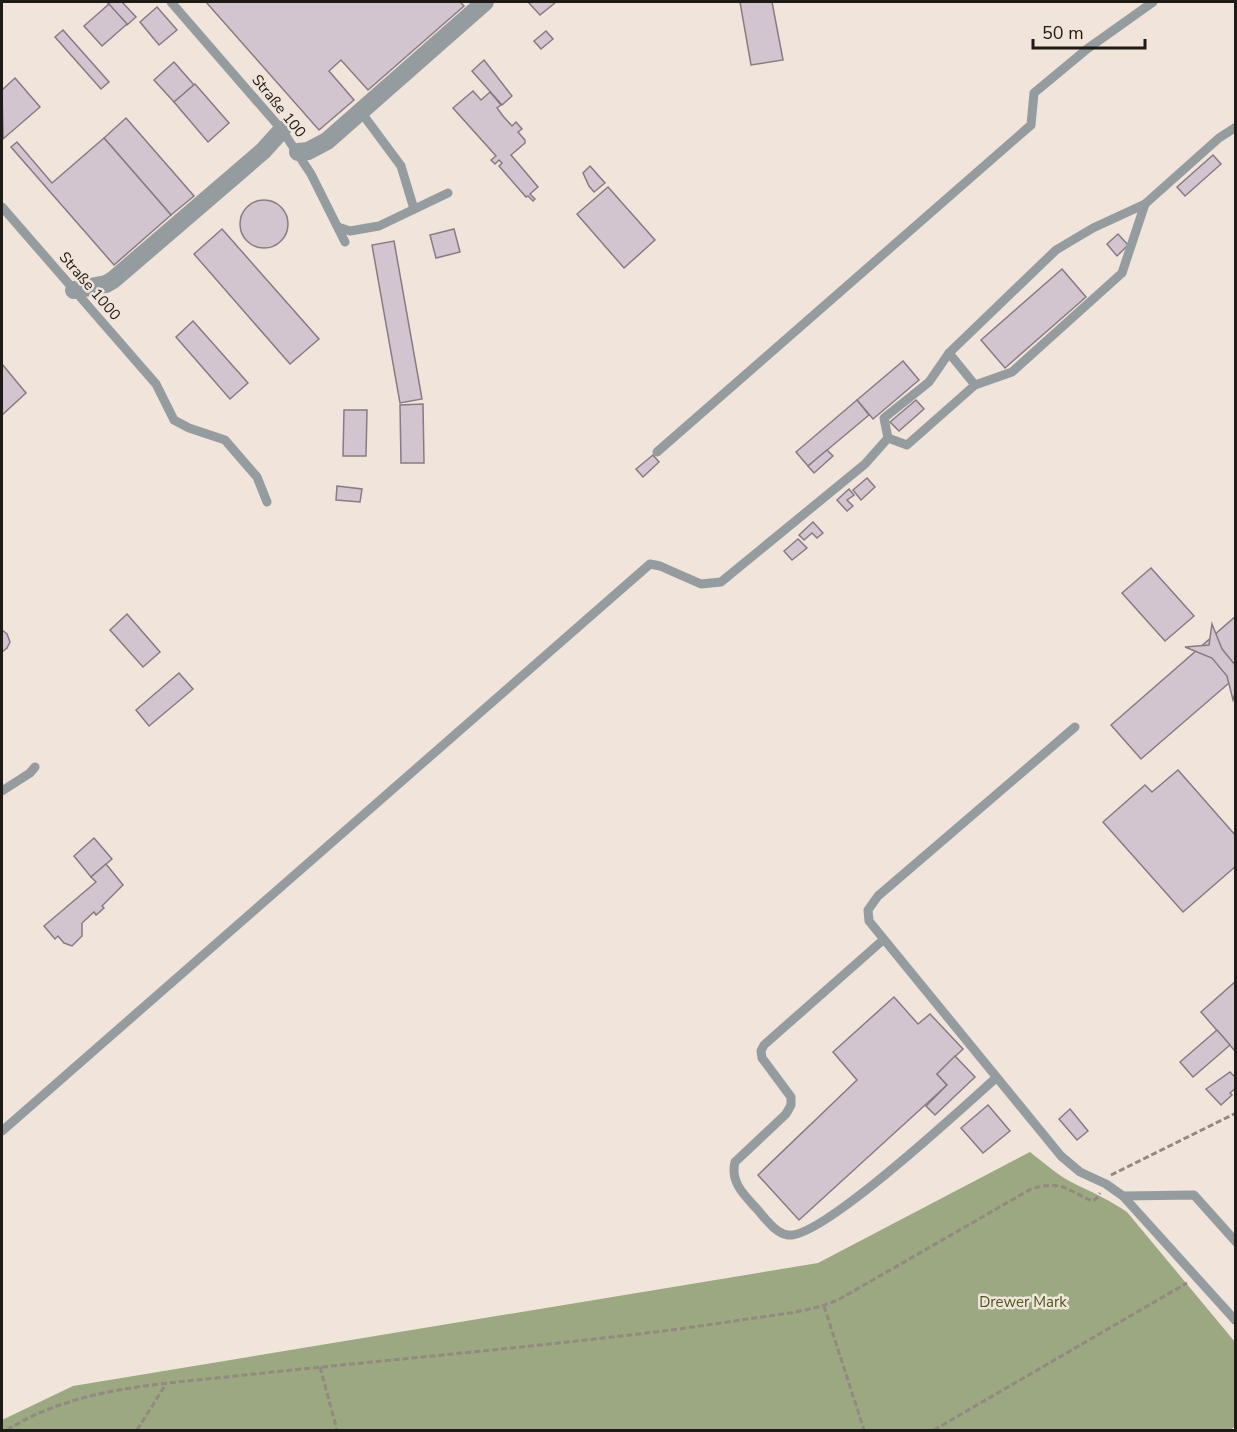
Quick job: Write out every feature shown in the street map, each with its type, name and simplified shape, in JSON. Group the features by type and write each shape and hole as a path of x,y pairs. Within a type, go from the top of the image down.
{"street":[{"path":"298,152 308,151 327,141 485,2"},
{"path":"74,290 106,284 113,280 263,151 282,130"}],"lane":[{"name":"Straße 100","path":"171,2 282,130 298,152 345,242"},
{"path":"657,452 1031,125 1034,93 1087,49 1153,2"},
{"path":"361,112 401,166 414,209"},
{"path":"888,438 885,418 930,382 949,352 1056,249 1092,228 1145,204 1219,138 1236,128"},
{"path":"338,227 350,231 379,226 448,193"},
{"path":"888,438 907,445 975,385 1012,372 1122,273 1145,204"},
{"name":"Straße 1000","path":"2,207 156,384 174,420 189,428 225,440 257,477 267,502"},
{"path":"949,352 975,385"},
{"path":"2,1131 651,564 701,584 721,582 865,464 888,438"},
{"path":"1075,727 878,896 867,915 883,940 1061,1156 1080,1172 1106,1184 1123,1196 1236,1321"},
{"path":"2,791 30,773 35,767"},
{"path":"883,940 764,1045 761,1051 762,1058 791,1097 791,1105 786,1114 735,1162 732,1172 734,1181 752,1203 774,1229 786,1235 802,1233 859,1196 996,1078"},
{"path":"1123,1196 1194,1195 1236,1242"}],"path":[{"path":"7,1431 60,1405 96,1393 320,1367 591,1340 716,1324 824,1306 927,1250 1031,1189 1048,1184 1057,1185 1092,1201 1096,1200 1115,1172 1236,1113"},
{"path":"934,1431 1197,1278"},
{"path":"824,1306 864,1431"},
{"path":"320,1367 337,1431"},
{"path":"137,1431 166,1384"}],"green space":[{"name":"Drewer Mark","path":"1030,1152 1065,1178 1127,1212 1235,1342 1235,1426 1231,1430 2,1430 2,1420 73,1386 818,1263"}],"building":[{"path":"122,2 136,17 127,25 108,4"},
{"path":"206,2 460,2 464,6 368,90 341,60 329,71 354,100 319,130"},
{"path":"528,2 556,2 540,15"},
{"path":"740,2 772,2 783,60 751,65"},
{"path":"109,4 127,24 102,46 84,26"},
{"path":"157,7 177,30 159,45 140,22"},
{"path":"63,30 109,82 101,89 55,37"},
{"path":"546,31 553,39 541,49 534,41"},
{"path":"484,60 512,96 502,105 472,71"},
{"path":"174,62 194,85 174,102 154,80"},
{"path":"15,78 40,107 3,139 2,90"},
{"path":"195,84 229,123 208,142 174,102"},
{"path":"473,91 481,100 490,92 501,105 497,108 503,116 512,126 516,122 522,129 518,132 525,143 511,155 538,187 530,194 535,199 533,201 528,196 526,197 499,166 502,163 499,160 495,164 491,160 496,156 453,108"},
{"path":"126,118 194,196 171,215 104,138"},
{"path":"104,138 171,215 114,265 11,147 17,142 52,183"},
{"path":"1213,155 1221,164 1185,196 1177,187"},
{"path":"590,166 605,183 594,192 583,173"},
{"path":"608,187 655,240 624,268 577,214"},
{"path":"264,200 281,207 288,224 281,241 264,248 247,241 240,224 247,207"},
{"path":"222,229 319,339 290,364 194,254"},
{"path":"454,229 460,252 436,258 430,235"},
{"path":"1118,234 1128,245 1117,256 1107,244"},
{"path":"394,241 422,399 400,403 372,245"},
{"path":"1062,269 1086,297 1005,368 981,340"},
{"path":"193,321 248,383 230,399 176,337"},
{"path":"903,361 919,380 873,419 857,400"},
{"path":"2,364 26,393 2,415"},
{"path":"857,400 869,415 808,466 796,452"},
{"path":"916,400 924,409 899,431 890,422"},
{"path":"423,404 424,463 401,463 400,405"},
{"path":"344,410 367,410 366,456 343,456"},
{"path":"827,450 833,456 814,473 808,466"},
{"path":"653,455 659,462 643,477 636,469"},
{"path":"867,478 875,487 861,500 853,490"},
{"path":"337,486 362,489 360,502 336,500"},
{"path":"849,489 854,495 847,500 853,506 847,511 837,500"},
{"path":"813,522 823,533 817,538 812,533 804,540 799,535"},
{"path":"798,539 807,548 792,560 784,551"},
{"path":"1151,568 1194,616 1165,641 1122,593"},
{"path":"127,614 160,652 143,667 110,630"},
{"path":"1236,616 1236,677 1141,759 1111,725"},
{"path":"1212,624 1222,649 1236,666 1236,690 1233,700 1227,676 1212,658 1185,647 1209,645"},
{"path":"2,630 7,634 10,642 2,652"},
{"path":"179,673 193,689 149,726 136,710"},
{"path":"1178,770 1236,836 1236,866 1183,912 1103,822 1145,785 1152,792"},
{"path":"94,838 112,859 91,877 74,856"},
{"path":"106,864 123,885 102,906 104,908 96,915 94,912 82,923 82,936 72,946 64,943 58,936 55,939 44,926 96,882 91,877"},
{"path":"1236,981 1236,1048 1234,1050 1201,1012"},
{"path":"894,997 918,1024 930,1014 963,1049 937,1074 947,1085 799,1220 758,1175 857,1080 833,1052"},
{"path":"1217,1030 1230,1045 1193,1077 1180,1062"},
{"path":"955,1056 975,1077 935,1115 926,1106 947,1085 937,1074"},
{"path":"1230,1072 1236,1078 1236,1088 1221,1105 1206,1089"},
{"path":"988,1105 1010,1131 983,1153 961,1128"},
{"path":"1070,1109 1088,1131 1077,1140 1059,1119"}]}
